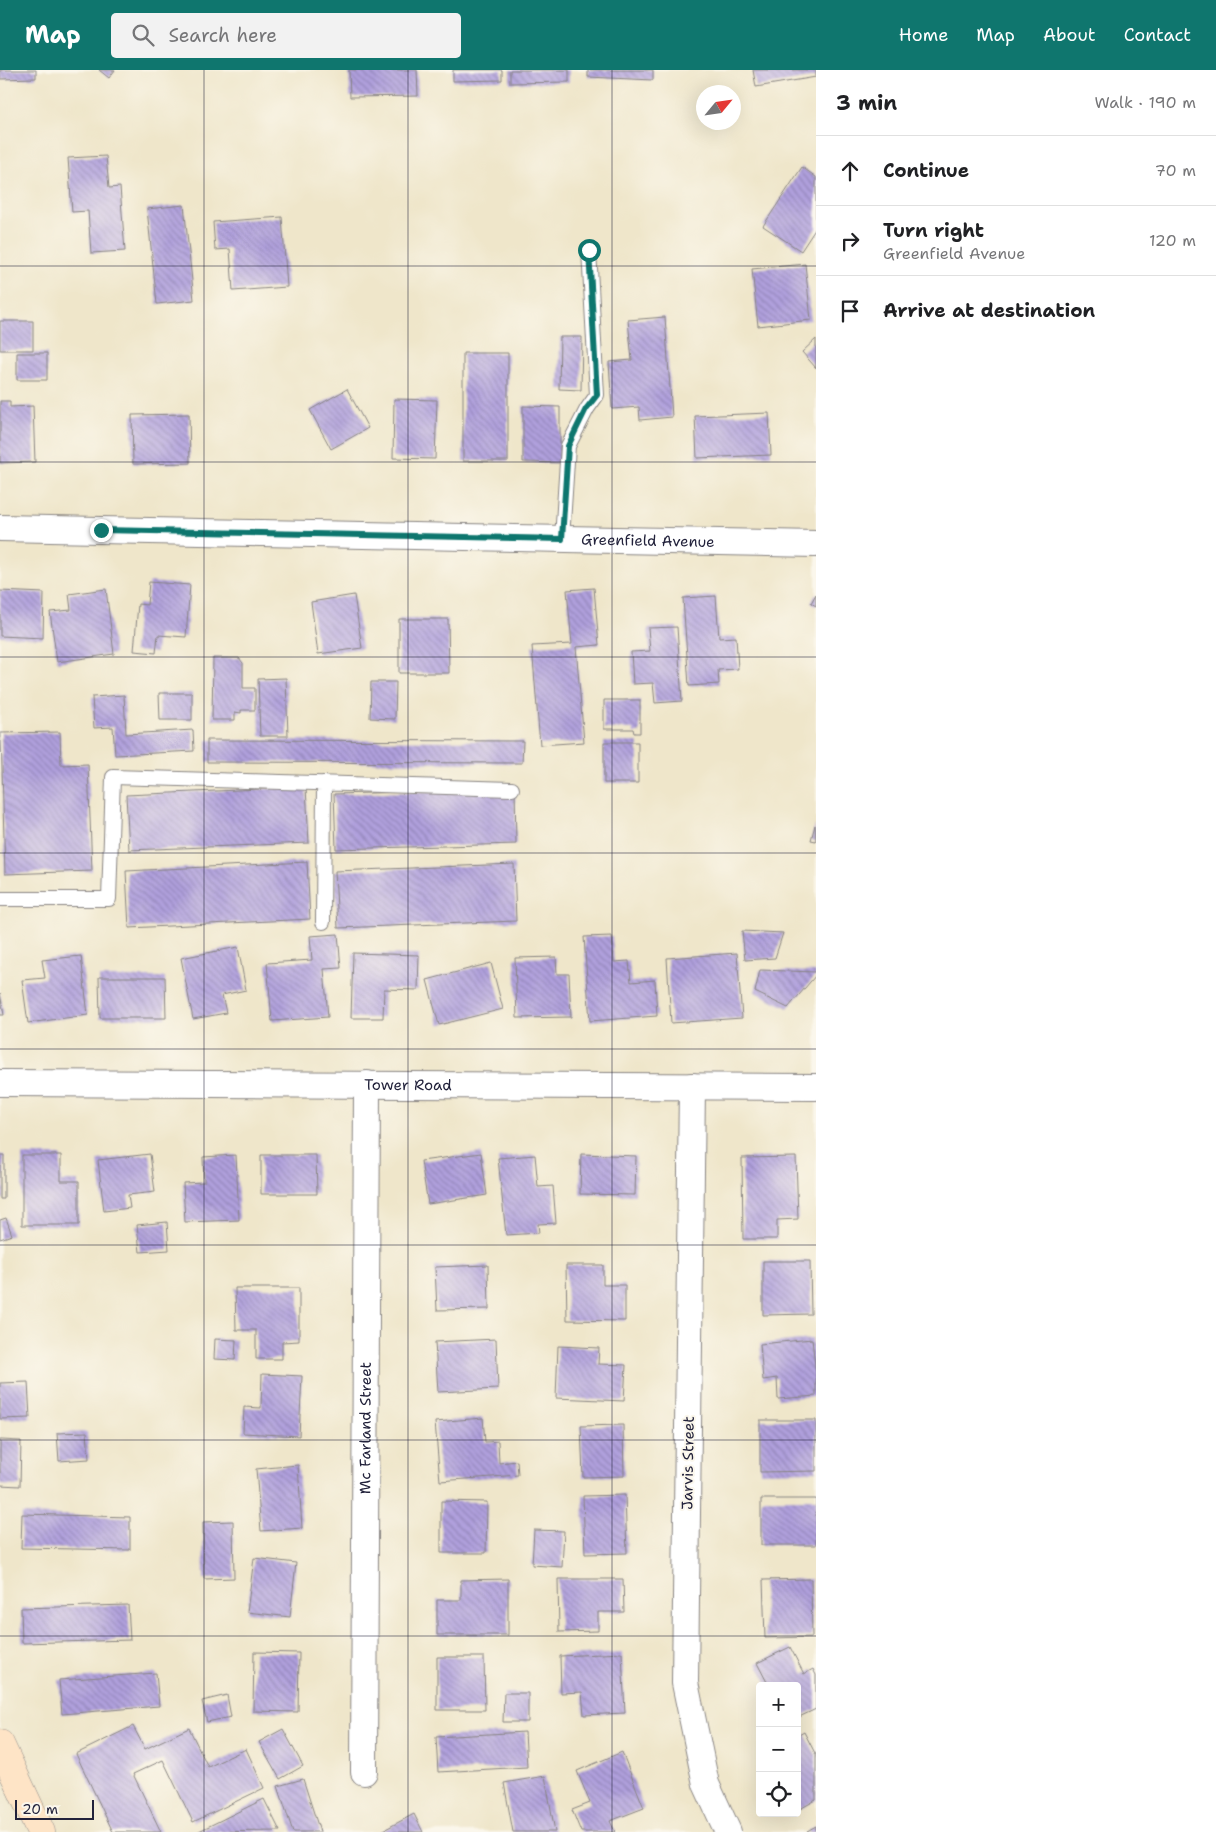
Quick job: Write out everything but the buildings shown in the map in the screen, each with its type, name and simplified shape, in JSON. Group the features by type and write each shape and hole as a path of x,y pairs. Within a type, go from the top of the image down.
{"main road":[{"path":"0,1744 41,1832"}],"street":[{"name":"Greenfield Avenue","path":"0,528 816,544"},
{"name":"Tower Road","path":"0,1083 816,1087"},
{"name":"Mc Farland Street","path":"364,1772 367,1084"},
{"name":"Jarvis Street","path":"692,1086 685,1683 706,1784 728,1832"}],"lane":[{"path":"562,539 568,446 586,409 597,395 589,250"},
{"path":"0,899 109,899 113,776 512,789"},
{"path":"323,922 324,783"}],"route":[{"path":"101,530 562,539 568,446 586,409 597,395 589,250"}]}
